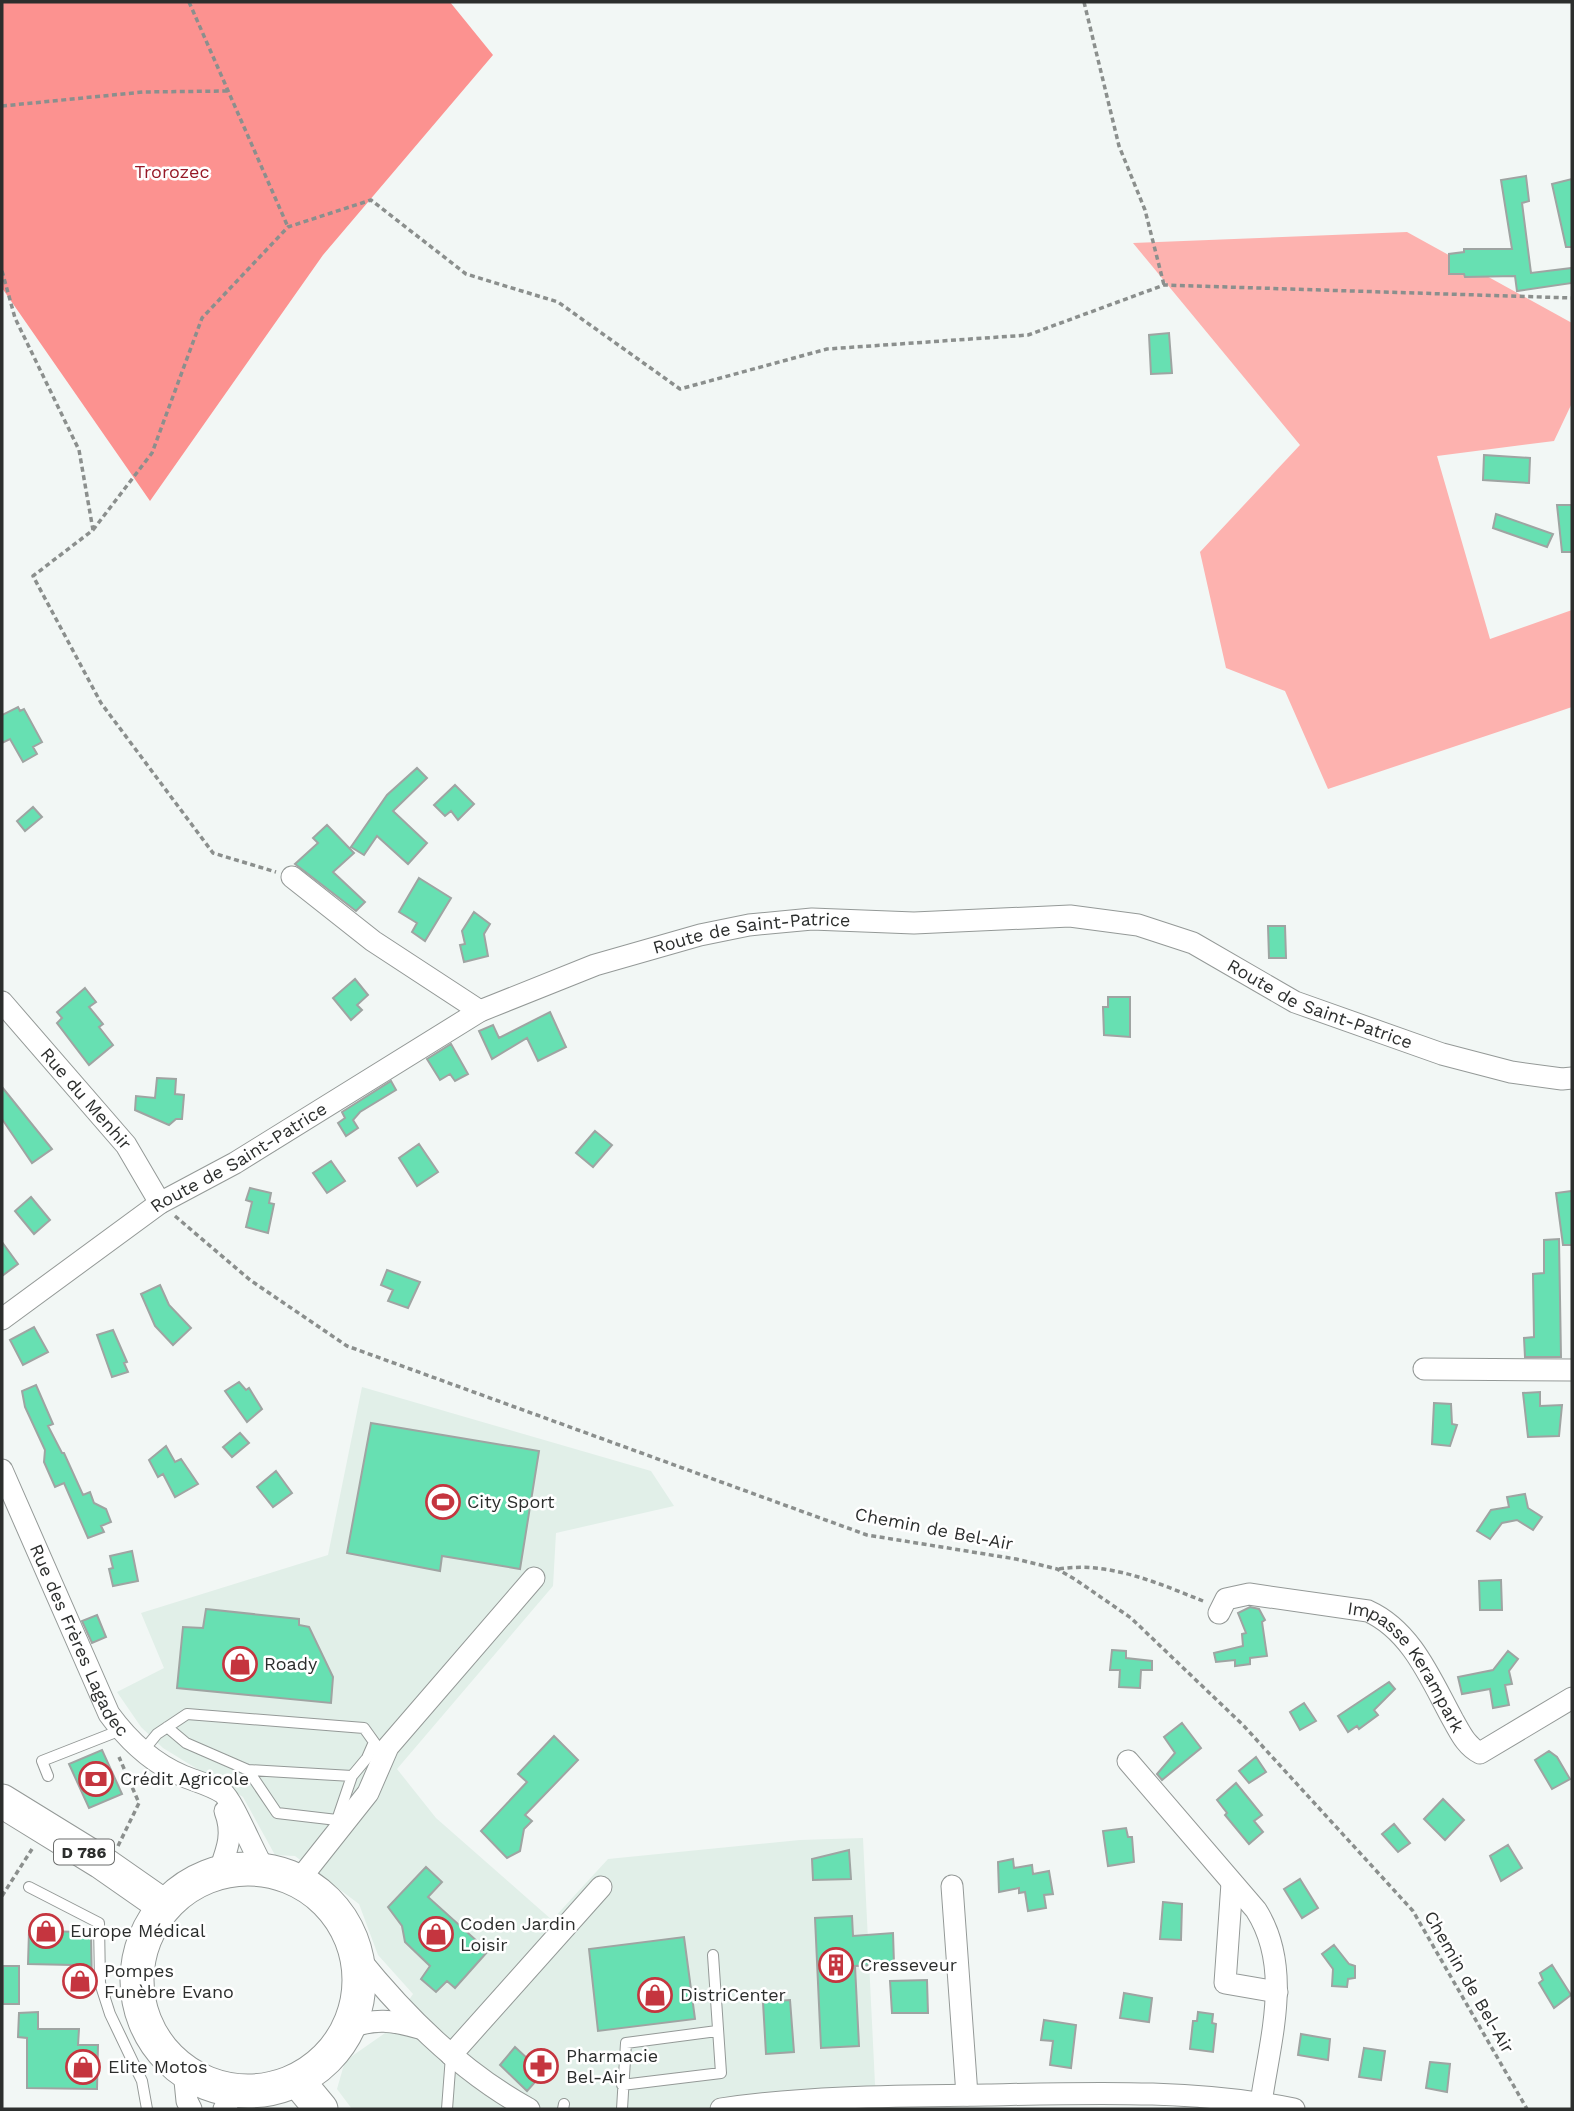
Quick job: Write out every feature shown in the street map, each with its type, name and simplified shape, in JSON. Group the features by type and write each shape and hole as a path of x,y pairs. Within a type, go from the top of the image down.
{"main road":[{"name":"D 786","path":"2,1801 164,1906"},
{"path":"264,1869 299,1880 332,1908 345,1925 356,1956 358,1993 348,2028 327,2058 297,2080 229,2100 184,2071 157,2045 141,2011 139,1999 136,1974 144,1937 164,1906 189,1885 219,1872 264,1869"},
{"path":"297,2080 321,2109"}],"street":[{"path":"292,877 373,941 480,1011"},
{"name":"Route de Saint-Patrice","path":"2,1319 160,1203 236,1163 480,1011 594,965 700,935 749,925 811,919 914,923 1070,916 1138,925 1193,943 1295,1002 1442,1054 1511,1072 1572,1078"},
{"name":"Rue du Menhir","path":"2,1002 126,1145 160,1203"},
{"path":"1424,1369 1572,1370"},
{"name":"Rue des Frères Lagadec","path":"2,1470 115,1733 159,1764 223,1794 234,1807 248,1843 264,1869"},
{"path":"299,1880 368,1793 379,1749 388,1747 534,1578"},
{"name":"Impasse Kerampark","path":"1220,1611 1226,1599 1249,1594 1368,1611 1385,1619 1417,1654 1461,1734 1472,1749 1480,1752 1572,1698"},
{"path":"1128,1761 1268,1928 1276,1959 1276,1992 1261,2103"},
{"name":"Rue des Frères Lagadec","path":"191,1779 226,1813 230,1842 219,1872"},
{"path":"1232,1883 1225,1983 1276,1992"},
{"path":"952,1886 967,2095"},
{"path":"452,2054 601,1887"},
{"path":"356,1956 419,2028 507,2097 529,2109"},
{"path":"348,2028 371,2019 390,2020 419,2028"},
{"path":"184,2071 187,2101 191,2109"},
{"path":"722,2109 895,2097 967,2095 1190,2095 1294,2109"}],"lane":[{"path":"143,1751 167,1727 187,1714 364,1728 379,1749 367,1758 352,1776 337,1820 277,1814 248,1770"},
{"path":"167,1727 186,1743 248,1770 352,1776"},
{"path":"48,1776 42,1761 115,1733"},
{"path":"29,1887 99,1923 100,1983 110,2014 142,2081 147,2109"},
{"path":"622,2085 721,2073 713,1955"},
{"path":"622,2109 626,2043 717,2031"},
{"path":"447,2109 452,2054"}],"path":[{"path":"188,2 288,227"},
{"path":"1084,2 1119,146 1145,210 1164,285"},
{"path":"2,106 143,92 228,91"},
{"path":"292,877 214,853 101,703 33,576 93,530 152,453 202,318 288,227 371,200 466,274 558,302 680,389 827,349 1028,335 1164,285 1572,299"},
{"path":"2,271 15,318 79,450 93,530"},
{"name":"Chemin de Bel-Air","path":"160,1203 250,1280 347,1346 867,1535 1057,1569 1131,1618 1242,1725 1413,1911 1527,2109"},
{"path":"1057,1569 1081,1565 1115,1570 1220,1611"},
{"path":"114,1852 139,1804 115,1733"},
{"path":"2,1896 44,1827"}],"shaded area":[{"path":"1407,232 1572,323 1572,403 1554,441 1437,456 1490,639 1572,610 1572,707 1328,789 1285,691 1226,668 1200,552 1300,445 1133,243"},
{"path":"362,1387 651,1471 674,1506 556,1533 553,1586 397,1769 436,1818 552,1920 608,1859 800,1840 863,1838 875,2084 883,2109 352,2109 337,2089 345,2061 388,2031 413,1994 378,1955 359,1904 295,1856 275,1855 243,1797 163,1748 141,1727 117,1692 164,1668 141,1613 328,1555"}],"green space":[{"name":"Trorozec","path":"2,2 450,2 493,55 323,255 150,501 2,288"}],"building":[{"path":"1526,176 1529,201 1522,203 1531,273 1572,268 1572,283 1517,291 1515,276 1465,277 1464,274 1449,274 1449,254 1464,252 1464,249 1512,249 1501,180"},
{"path":"1572,179 1572,247 1566,247 1552,184"},
{"path":"1169,333 1172,373 1151,374 1149,335"},
{"path":"1484,455 1530,458 1529,483 1483,480"},
{"path":"1557,505 1572,505 1572,552 1562,552"},
{"path":"1496,514 1553,534 1547,547 1493,528"},
{"path":"18,707 20,711 24,709 42,742 33,747 37,754 23,762 10,739 2,743 2,715"},
{"path":"417,768 427,778 393,811 427,843 408,864 377,836 364,855 351,847 387,795"},
{"path":"455,785 474,804 458,820 451,811 445,816 434,805"},
{"path":"33,807 42,817 25,831 17,821"},
{"path":"327,825 354,853 333,872 365,902 356,911 295,864 318,843 313,838"},
{"path":"419,878 451,898 425,941 412,932 417,923 399,912"},
{"path":"474,912 490,924 484,934 488,956 464,962 460,945 465,944 462,931"},
{"path":"1268,926 1285,926 1286,958 1269,958"},
{"path":"355,979 368,995 357,1005 362,1010 351,1020 333,998"},
{"path":"85,988 96,1002 89,1007 103,1024 99,1027 113,1045 89,1065 57,1023 62,1018 57,1012"},
{"path":"1108,997 1130,997 1130,1037 1104,1035 1103,1007 1108,1007"},
{"path":"550,1012 566,1047 538,1061 527,1038 492,1059 479,1031 493,1025 499,1038"},
{"path":"451,1044 468,1074 455,1081 450,1074 440,1080 427,1059"},
{"path":"157,1078 176,1079 175,1094 184,1095 182,1119 176,1119 169,1125 135,1110 136,1096 155,1098"},
{"path":"391,1081 396,1090 360,1112 353,1120 358,1128 346,1136 338,1123 345,1118 342,1112"},
{"path":"2,1087 52,1149 32,1163 2,1119"},
{"path":"595,1131 612,1145 593,1167 576,1153"},
{"path":"419,1144 438,1172 417,1186 399,1158"},
{"path":"331,1161 345,1181 327,1193 313,1173"},
{"path":"250,1188 271,1193 269,1203 274,1204 268,1233 246,1227 252,1202 246,1200"},
{"path":"1572,1191 1572,1245 1563,1245 1556,1193"},
{"path":"31,1197 50,1220 34,1234 15,1211"},
{"path":"1559,1239 1561,1357 1525,1357 1524,1338 1534,1337 1533,1274 1544,1273 1544,1240"},
{"path":"2,1242 18,1264 2,1276"},
{"path":"387,1270 420,1282 408,1308 388,1301 393,1290 381,1285"},
{"path":"160,1285 169,1305 191,1328 173,1345 155,1326 141,1294"},
{"path":"34,1327 48,1352 23,1365 10,1340"},
{"path":"113,1330 127,1362 124,1363 128,1372 112,1377 97,1335"},
{"path":"239,1382 246,1390 249,1388 262,1409 247,1422 225,1391"},
{"path":"36,1385 53,1424 48,1426 83,1495 90,1492 94,1503 106,1509 111,1522 101,1526 104,1532 88,1538 64,1483 55,1487 44,1462 45,1450 25,1407 22,1391"},
{"path":"1540,1392 1540,1406 1562,1405 1559,1436 1528,1437 1523,1393"},
{"path":"1434,1403 1451,1404 1452,1424 1457,1425 1450,1446 1432,1444"},
{"name":"City Sport","path":"371,1423 539,1451 520,1569 442,1556 440,1571 347,1553"},
{"path":"240,1433 249,1443 232,1457 223,1447"},
{"path":"166,1446 175,1462 181,1459 198,1484 175,1497 163,1474 158,1477 149,1460"},
{"path":"276,1471 292,1493 273,1507 257,1487"},
{"path":"1525,1494 1528,1508 1542,1517 1533,1530 1517,1520 1502,1523 1490,1539 1477,1531 1491,1510 1509,1507 1507,1497"},
{"path":"132,1551 138,1581 113,1586 109,1569 113,1568 110,1556"},
{"path":"1501,1580 1502,1610 1480,1610 1479,1581"},
{"path":"1250,1607 1259,1609 1265,1620 1262,1622 1267,1656 1250,1658 1250,1664 1235,1666 1235,1660 1216,1662 1214,1653 1243,1646 1242,1634 1246,1633 1238,1613"},
{"path":"206,1609 299,1619 299,1625 309,1627 333,1677 331,1703 177,1688 183,1627 203,1628"},
{"path":"97,1615 106,1637 92,1643 82,1621"},
{"path":"1112,1650 1126,1651 1126,1658 1152,1661 1152,1670 1141,1670 1140,1688 1119,1687 1120,1670 1110,1670"},
{"path":"1508,1651 1518,1659 1509,1671 1512,1684 1505,1685 1509,1705 1493,1708 1490,1689 1462,1694 1458,1677 1493,1670"},
{"path":"1389,1682 1395,1689 1374,1710 1378,1715 1359,1729 1357,1726 1348,1732 1338,1716"},
{"path":"1304,1703 1316,1721 1300,1730 1290,1712"},
{"path":"1182,1723 1201,1748 1162,1780 1157,1774 1175,1753 1164,1737"},
{"path":"554,1736 578,1760 525,1815 532,1821 524,1829 520,1851 507,1858 481,1831 527,1782 518,1774"},
{"name":"Crédit Agricole","path":"102,1750 122,1794 89,1808 69,1764"},
{"path":"1549,1751 1557,1757 1570,1779 1552,1789 1535,1760"},
{"path":"1256,1757 1266,1772 1249,1783 1239,1771"},
{"path":"1236,1783 1262,1815 1254,1821 1263,1832 1249,1844 1225,1815 1227,1813 1217,1800"},
{"path":"1443,1799 1464,1820 1445,1840 1424,1819"},
{"path":"1394,1824 1410,1843 1398,1852 1382,1834"},
{"path":"1126,1828 1128,1837 1132,1837 1134,1862 1108,1866 1103,1831"},
{"path":"1508,1845 1522,1868 1501,1881 1490,1856"},
{"path":"849,1850 851,1879 813,1880 812,1859"},
{"path":"1013,1859 1014,1868 1032,1865 1033,1874 1049,1871 1053,1894 1044,1895 1046,1908 1028,1911 1025,1892 1019,1893 1019,1888 999,1892 998,1862"},
{"name":"Coden Jardin Loisir","path":"426,1867 442,1882 428,1897 488,1951 455,1988 447,1981 436,1992 421,1979 430,1966 405,1942 402,1926 388,1907"},
{"path":"1300,1879 1318,1908 1302,1918 1284,1889"},
{"path":"1163,1902 1182,1904 1181,1940 1160,1939"},
{"name":"Cresseveur","path":"852,1916 853,1936 893,1933 894,1964 855,1966 859,2046 821,2048 815,1918"},
{"path":"29,1931 91,1932 92,1991 73,1990 73,1965 28,1964"},
{"path":"684,1937 695,2019 598,2031 589,1949"},
{"path":"1334,1945 1349,1964 1355,1966 1355,1978 1348,1979 1347,1987 1332,1986 1333,1969 1322,1954"},
{"path":"1552,1965 1571,1995 1554,2008 1539,1983 1543,1980 1540,1973"},
{"path":"3,1966 19,1966 19,2004 3,2004"},
{"path":"927,1980 928,2013 892,2013 890,1981"},
{"path":"1124,1993 1152,1998 1149,2022 1120,2018"},
{"path":"790,2000 794,2052 766,2054 763,2002"},
{"path":"38,2012 38,2029 79,2029 78,2045 98,2045 97,2089 27,2088 27,2038 18,2037 19,2013"},
{"path":"1198,2012 1213,2014 1212,2023 1216,2024 1213,2052 1190,2049 1193,2021 1197,2021"},
{"path":"1044,2020 1076,2025 1071,2068 1050,2065 1053,2041 1041,2040"},
{"path":"1301,2034 1330,2039 1328,2060 1298,2055"},
{"path":"515,2047 543,2073 527,2091 500,2065"},
{"path":"1364,2048 1385,2051 1381,2080 1359,2077"},
{"path":"1430,2062 1450,2064 1447,2092 1426,2088"}],"place":[{"name":"City Sport","path":"443,1502"},
{"name":"Roady","path":"240,1664"},
{"name":"Crédit Agricole","path":"96,1779"},
{"name":"Europe Médical","path":"46,1931"},
{"name":"Coden Jardin Loisir","path":"436,1934"},
{"name":"Cresseveur","path":"836,1965"},
{"name":"Pompes Funèbre Evano","path":"80,1981"},
{"name":"DistriCenter","path":"655,1995"},
{"name":"Pharmacie Bel-Air","path":"541,2066"},
{"name":"Elite Motos","path":"83,2067"}]}
